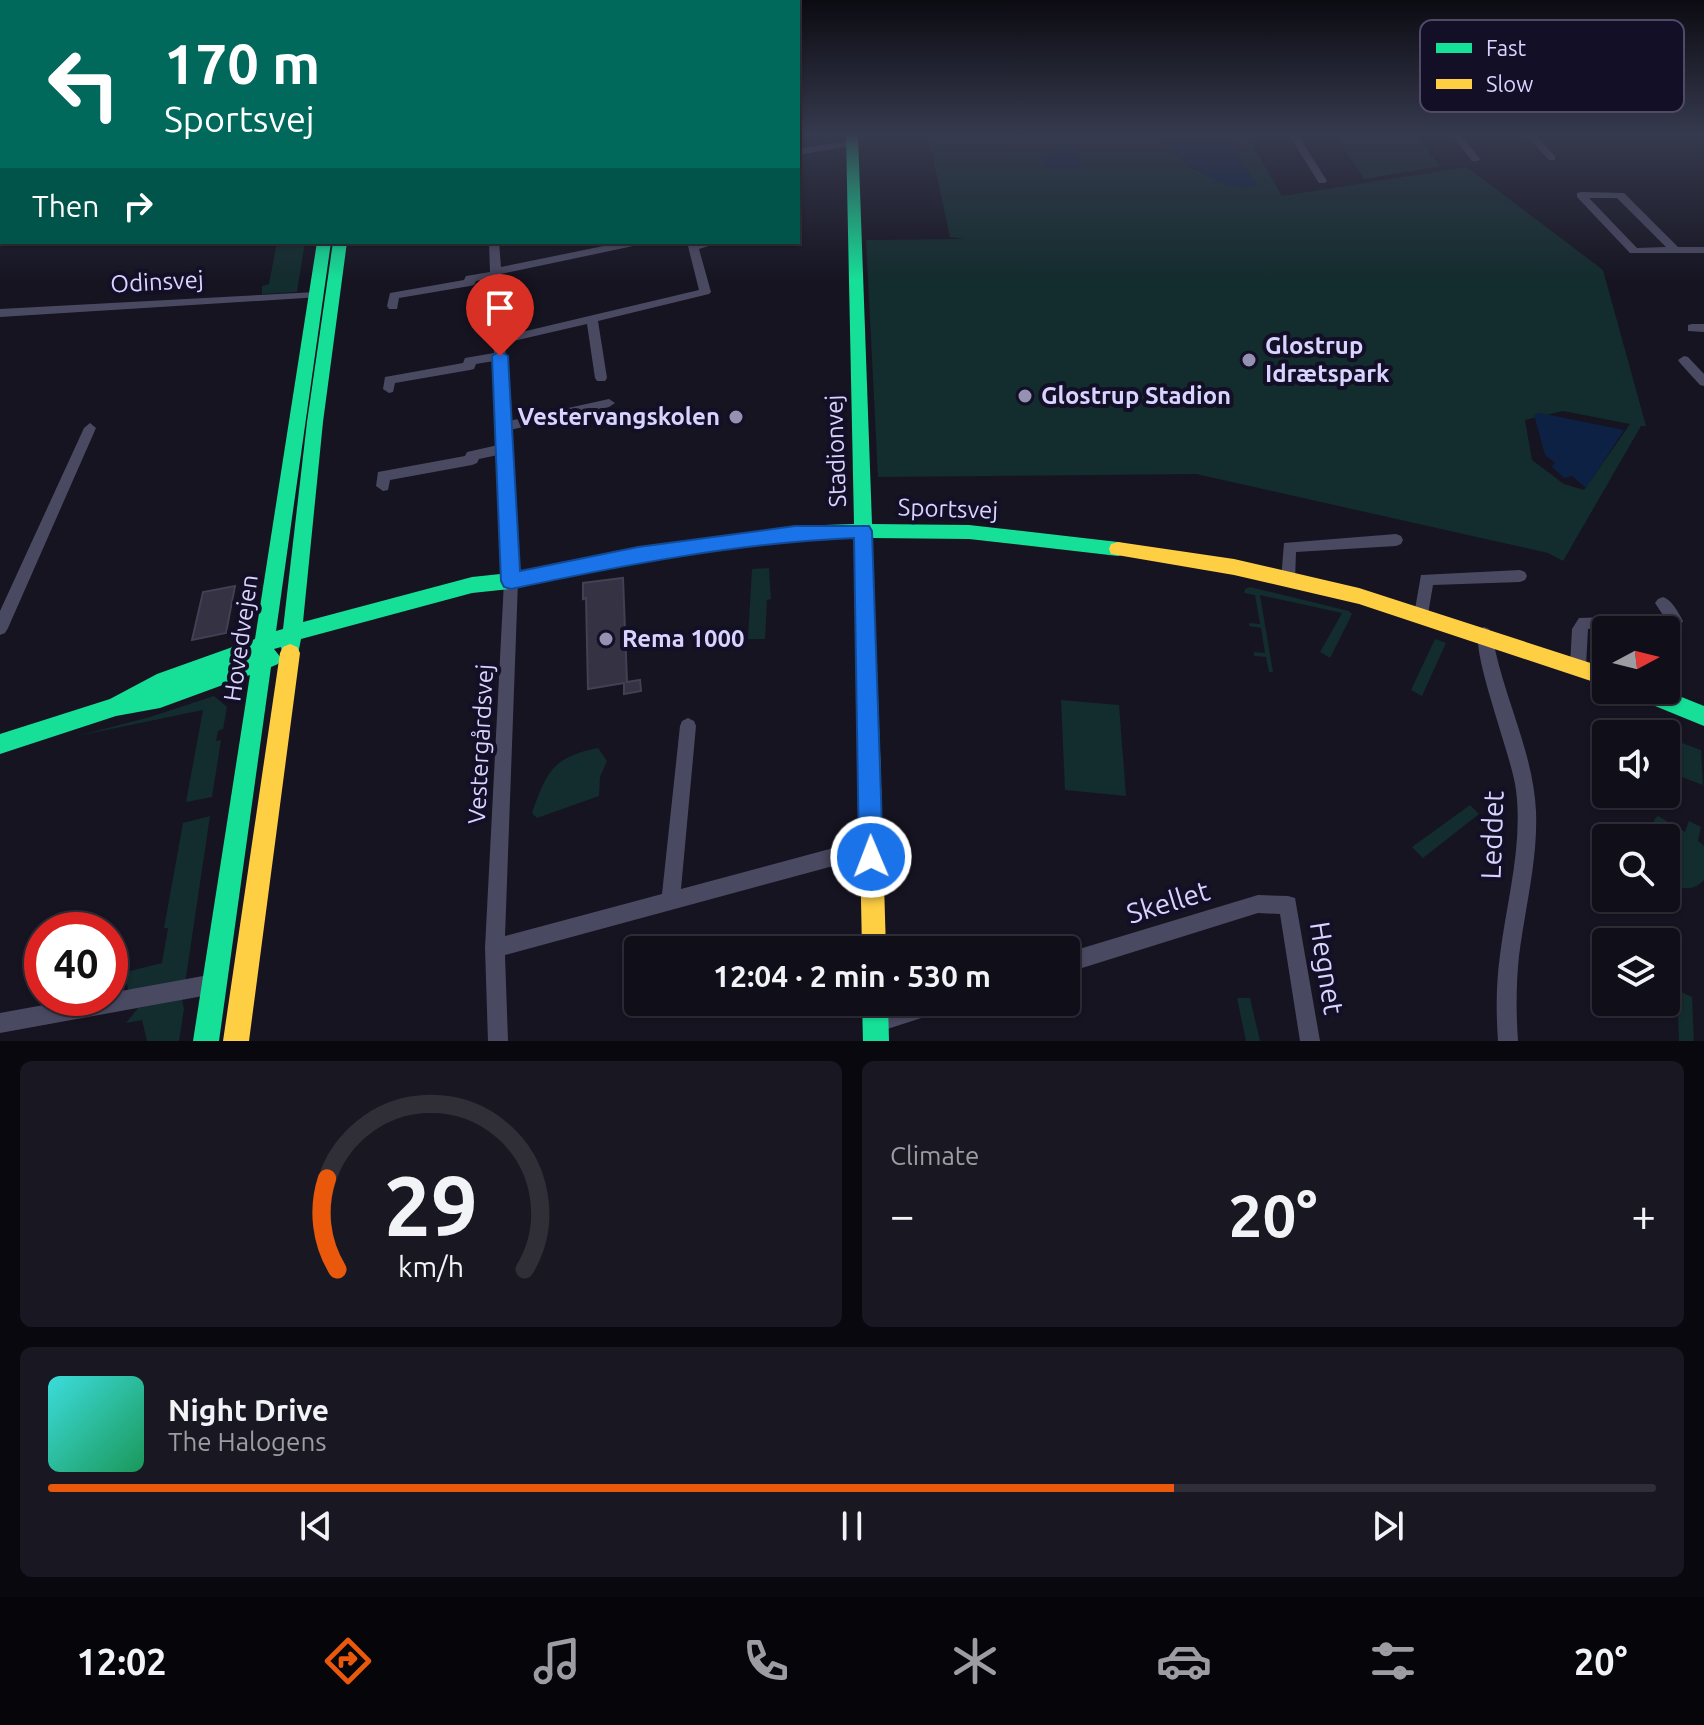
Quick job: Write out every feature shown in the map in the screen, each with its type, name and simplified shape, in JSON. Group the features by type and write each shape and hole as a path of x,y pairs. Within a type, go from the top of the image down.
{"street":[{"name":"Stadionvej","path":"853,184 874,936"},
{"path":"1675,250 1620,195 1581,195 1634,251 1704,250"},
{"name":"Hovedvejen","path":"206,1041 324,244"},
{"name":"Hovedvejen","path":"236,1041 291,643 315,422 340,244"},
{"name":"Vestergårdsvej","path":"494,244 511,581 495,948 498,1041"},
{"path":"393,306 394,295 470,283 470,278 629,244"},
{"path":"499,341 705,292 693,244"},
{"name":"Odinsvej","path":"0,313 316,295"},
{"path":"592,319 601,378"},
{"path":"389,389 389,380 470,366 469,361 500,356"},
{"path":"1684,360 1704,382"},
{"path":"503,427 609,403"},
{"path":"0,628 90,428"},
{"path":"383,486 383,476 472,460 472,455 504,449"},
{"name":"Sportsvej","path":"0,744 116,707 164,680 263,654 291,643 326,622 472,585 511,581 638,554 795,533 969,532 1168,555 1288,580 1422,615 1592,672"},
{"path":"1288,580 1289,547 1396,540"},
{"path":"1422,615 1426,579 1520,576"},
{"path":"1578,666 1580,629 1584,623 1675,621 1663,603"},
{"name":"Leddet","path":"1484,634 1522,779 1526,807 1524,850 1505,992 1508,1041"},
{"path":"1674,704 1704,716"},
{"path":"671,901 688,726"},
{"path":"495,948 837,856 871,857"},
{"name":"Skellet","path":"1080,959 1258,904 1288,905"},
{"name":"Hegnet","path":"1288,905 1310,1041"},
{"path":"0,1023 214,984"},
{"path":"876,1032 910,1016"}],"green space":[{"name":"Glostrup Idrætspark","path":"938,184 1230,184 1243,187 1245,184 1275,184 1282,196 1361,184 1489,184 1603,270 1646,426 1641,426 1563,561 1548,553 1196,474 878,477 866,240 965,239 950,237","holes":["1563,411 1630,424 1584,490 1564,484 1532,460 1525,420"]},
{"path":"277,244 305,244 297,292 262,294 262,286 269,284"},
{"path":"769,568 771,599 767,600 765,639 748,639 752,569"},
{"path":"1250,587 1349,611 1352,614 1330,658 1320,652 1342,613 1260,595 1273,672 1269,672 1266,657 1254,656 1254,652 1265,653 1261,628 1249,626 1249,623 1260,624 1255,595 1244,593"},
{"path":"1435,639 1446,643 1422,696 1411,690"},
{"path":"214,696 227,707 223,729 218,731 216,741 221,740 212,797 186,802 203,710 77,736 150,717"},
{"path":"1061,700 1119,705 1126,796 1065,790"},
{"path":"1680,742 1701,750 1703,785 1680,776"},
{"path":"598,748 607,761 600,777 599,796 537,818 532,813 542,786 554,768 571,756"},
{"path":"1470,805 1479,814 1423,858 1412,847"},
{"path":"210,816 185,984 129,995 128,972 162,963 168,928 164,928 183,823"},
{"path":"1658,816 1672,824 1655,824"},
{"path":"1689,821 1701,827 1698,841 1704,846 1704,880 1686,888 1680,887 1680,829 1685,832"},
{"path":"1680,991 1692,997 1694,1041 1679,1041"},
{"path":"1237,998 1250,998 1260,1041 1246,1041"},
{"path":"182,999 184,1009 179,1041 147,1041 142,1020 126,1023 138,1008"}],"water":[{"path":"1226,184 1257,184 1246,187"},
{"path":"1540,413 1624,430 1586,488 1572,476 1564,478 1552,467 1555,463 1545,455 1534,415"}],"building":[{"name":"Rema 1000","path":"623,578 627,682 640,680 641,691 624,694 624,683 588,689 583,583"},
{"path":"235,586 226,633 192,640 203,592"}],"traffic: fast":[{"path":"853,184 869,751"},
{"path":"206,1041 324,244"},
{"path":"290,653 315,422 340,244"},
{"path":"116,707 164,680 326,622 472,585 511,581 638,554 795,533 863,531 969,532 1118,549"},
{"path":"0,744 116,707 160,699 271,658"},
{"path":"1674,704 1704,716"},
{"path":"875,1016 876,1041"}],"traffic: slow":[{"path":"1118,549 1234,567 1359,596 1592,672"},
{"path":"236,1041 290,653"},
{"path":"869,751 874,936"}],"place":[{"name":"Glostrup Idrætspark","path":"1249,360"},
{"name":"Glostrup Stadion","path":"1025,396"},
{"name":"Vestervangskolen","path":"736,417"},
{"name":"Rema 1000","path":"606,639"}],"route":[{"path":"500,356 511,581 638,554 735,540 795,533 863,531 871,857"}]}
